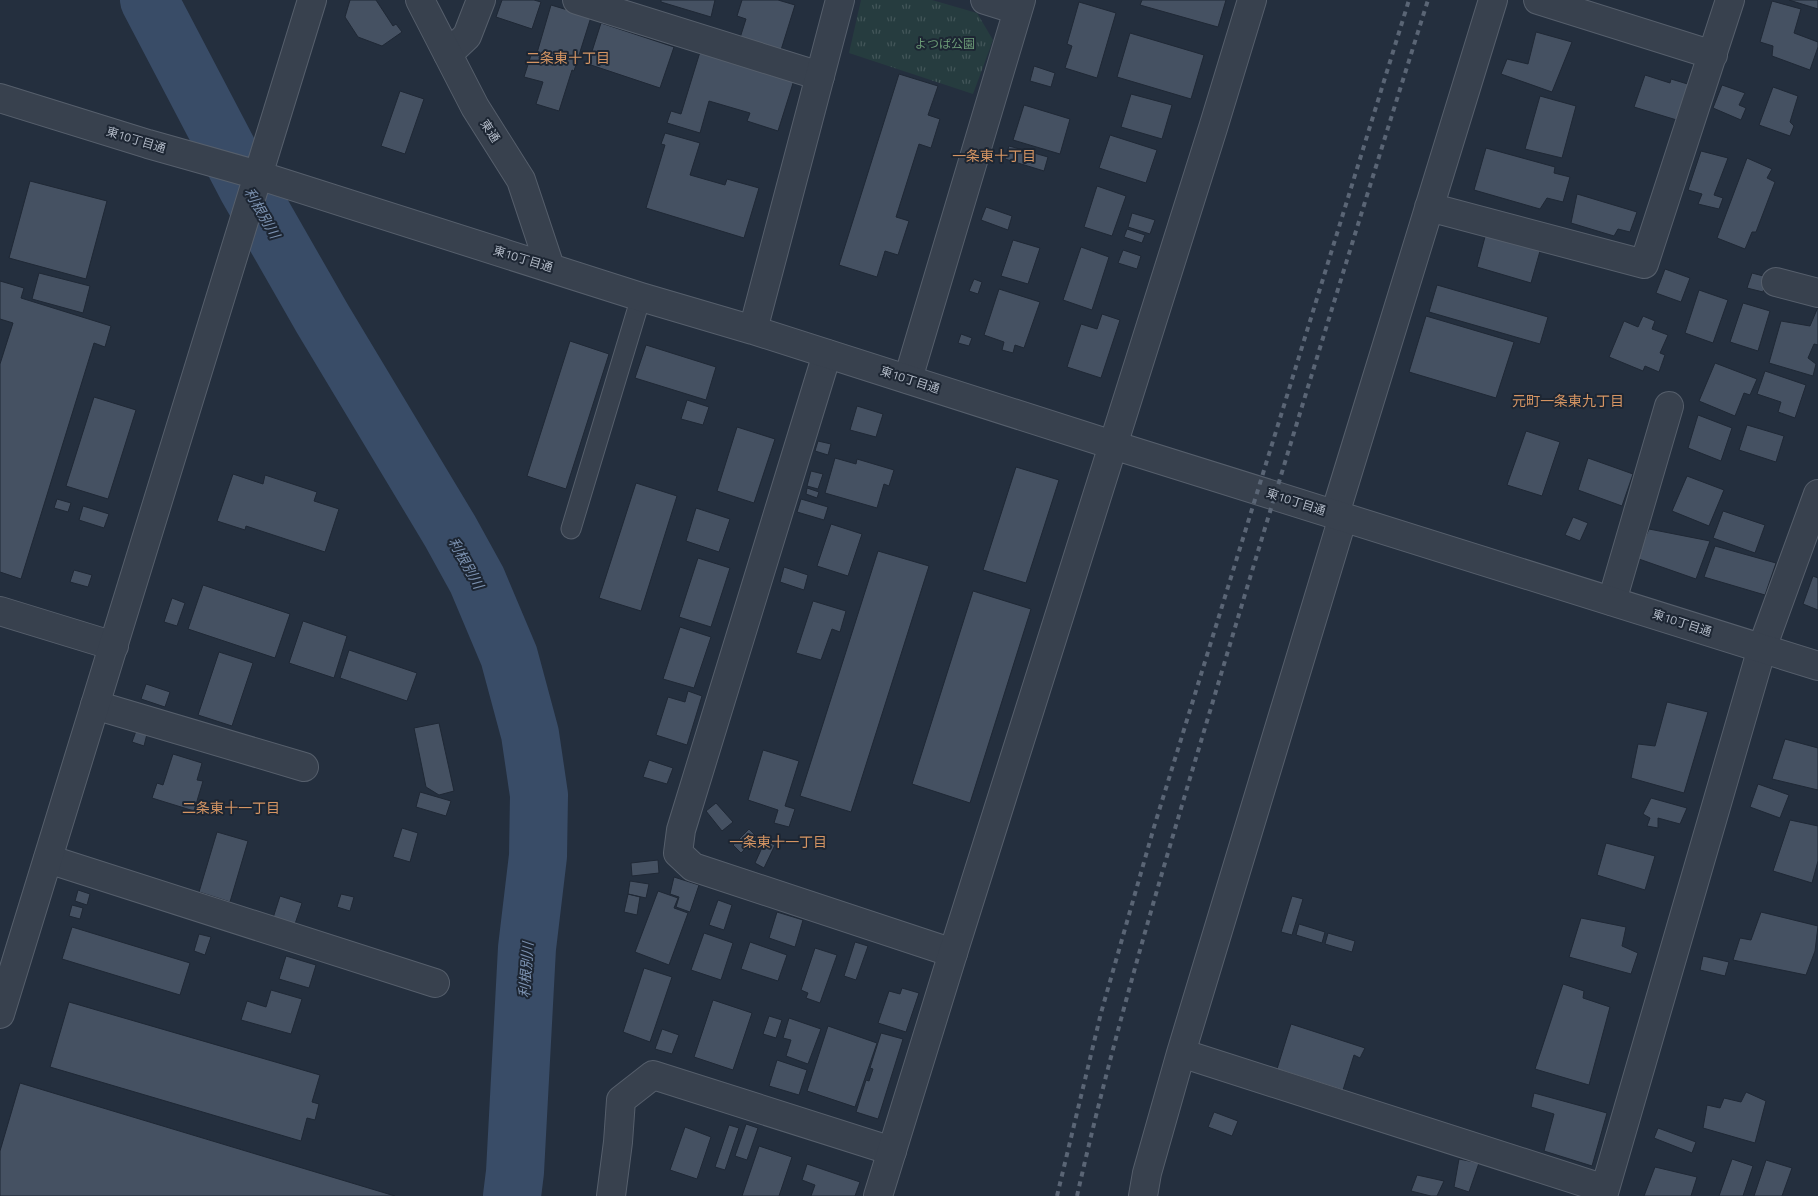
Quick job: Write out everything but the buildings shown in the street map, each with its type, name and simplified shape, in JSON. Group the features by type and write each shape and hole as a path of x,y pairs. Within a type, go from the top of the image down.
{"street":[{"path":"0,1014 312,0"},
{"name":"東通","path":"420,0 475,107 521,180 550,267"},
{"path":"448,54 467,36 481,0"},
{"path":"577,0 820,76"},
{"path":"753,330 840,0"},
{"path":"908,379 1019,5 985,0"},
{"path":"878,1196 1252,0"},
{"path":"1143,1196 1147,1173 1181,1053 1430,207 1493,0"},
{"path":"1538,0 1713,56"},
{"path":"1430,207 1644,264 1730,0"},
{"name":"東10丁目通","path":"0,98 148,144 258,175 1818,666"},
{"path":"1776,282 1818,293"},
{"path":"827,354 681,830 678,853 693,867 953,953"},
{"path":"1612,601 1670,406"},
{"path":"1181,1053 1604,1193 1762,648 1818,494"},
{"path":"0,611 114,646"},
{"path":"95,705 304,767"},
{"path":"48,859 435,982"},
{"path":"611,1196 621,1100 654,1075 892,1151"}],"lane":[{"path":"571,529 641,297"}],"green space":[{"name":"よつば公園","path":"861,0 932,0 977,13 993,40 973,94 849,53"}],"waterway":[{"name":"利根別川","path":"149,0 247,187 477,580 509,656 530,734 539,795 538,856 527,948 515,1172 512,1196"}],"railway":[{"path":"1057,1196 1101,1013 1154,827 1409,0"},
{"path":"1077,1196 1109,1064 1164,867 1298,419 1428,0"}],"district":[{"name":"二条東十丁目","path":"568,58"},
{"name":"一条東十丁目","path":"994,156"},
{"name":"元町一条東九丁目","path":"1568,401"},
{"name":"二条東十一丁目","path":"231,808"},
{"name":"一条東十一丁目","path":"778,842"}]}
